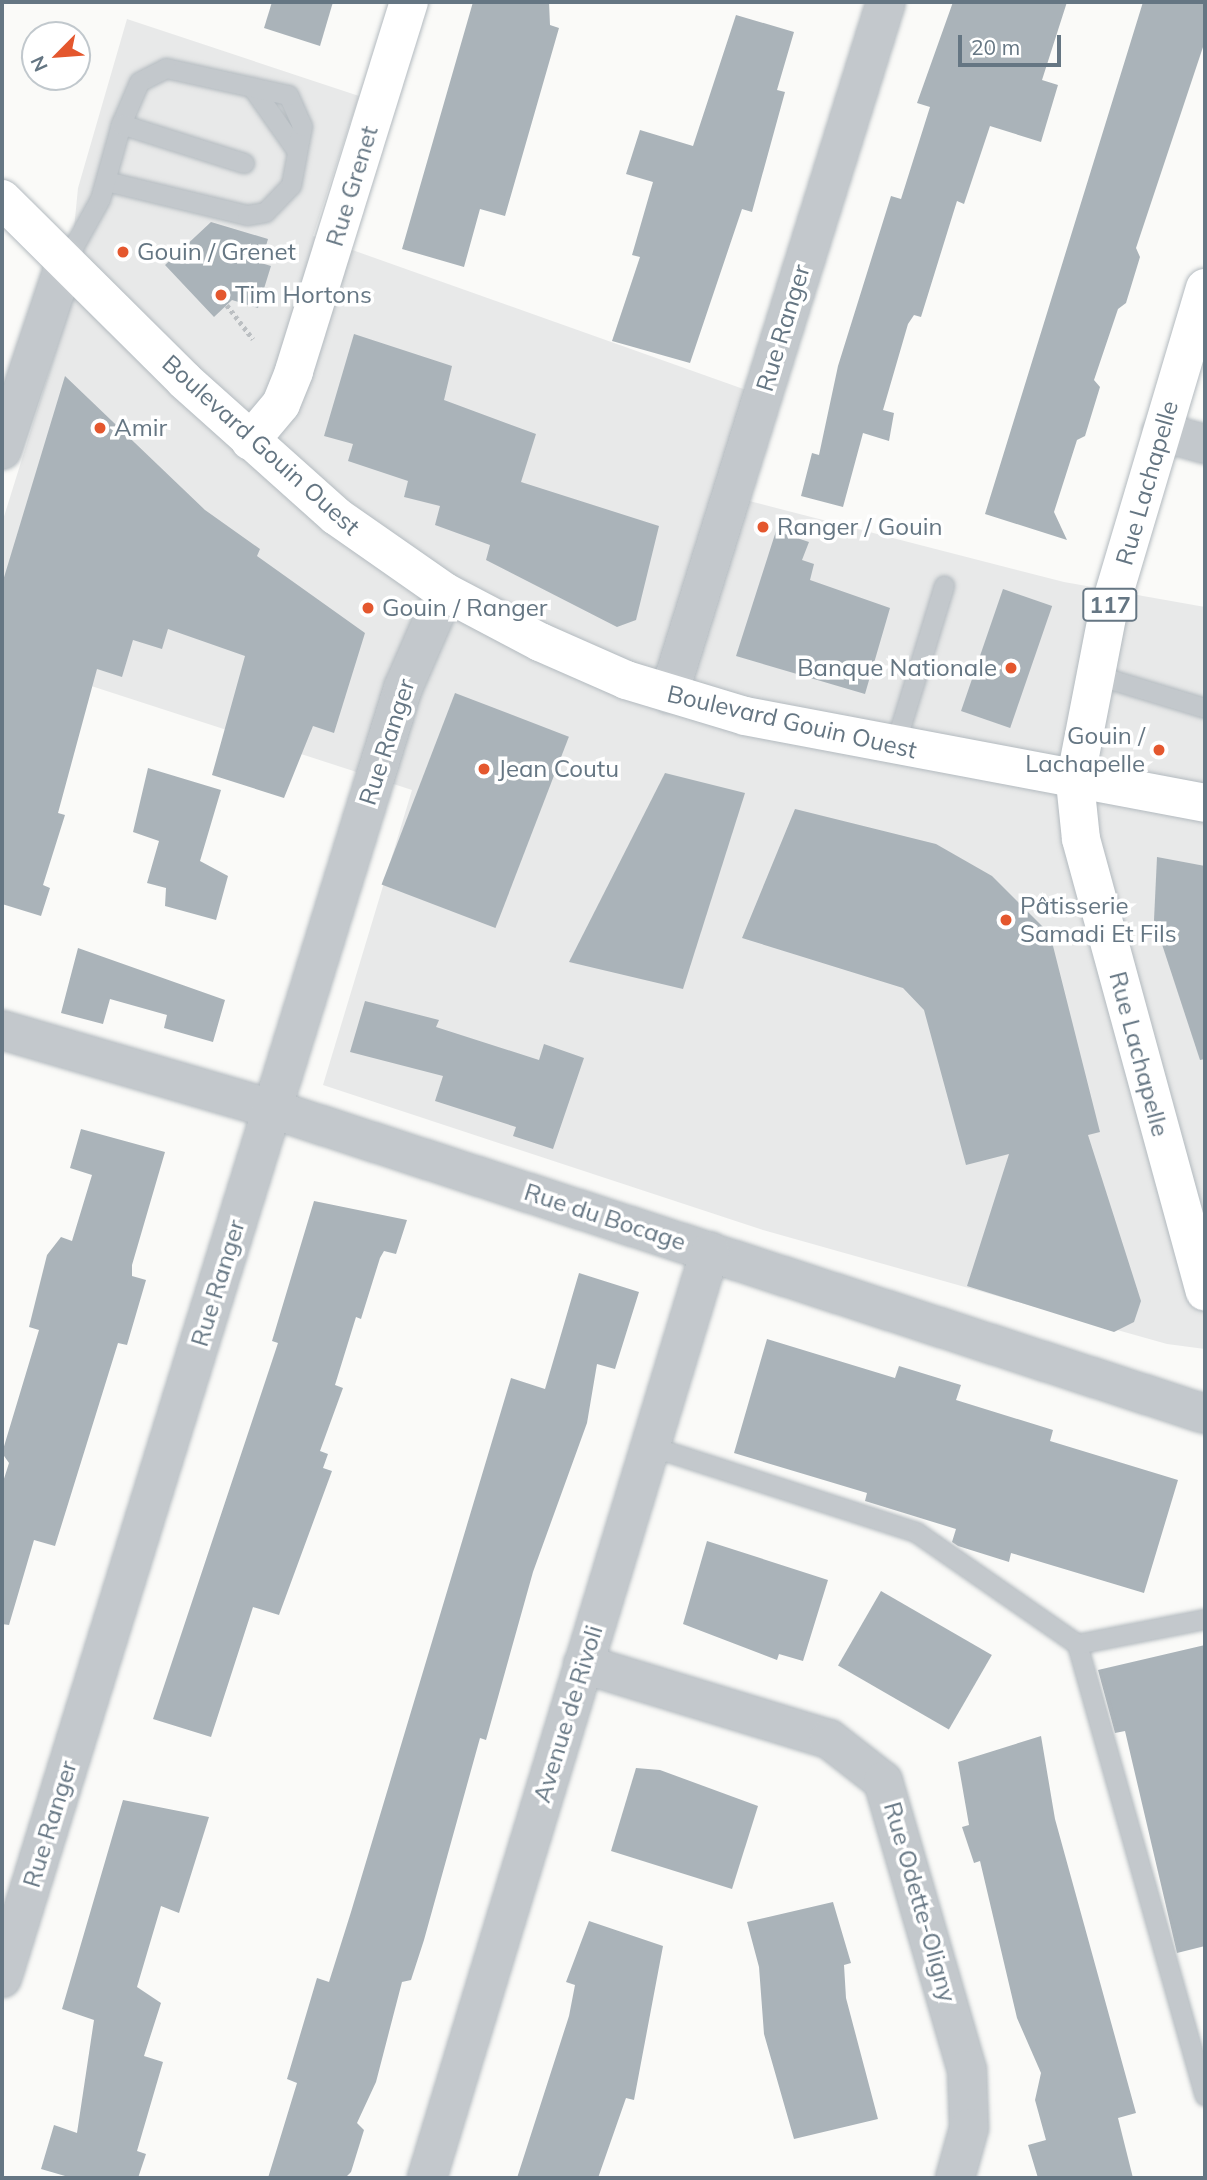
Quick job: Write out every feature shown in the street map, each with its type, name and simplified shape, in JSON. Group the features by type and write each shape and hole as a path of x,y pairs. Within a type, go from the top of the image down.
{"street":[{"name":"Rue Grenet","path":"250,441 281,404 295,371 409,2"},
{"name":"Rue Ranger","path":"668,694 886,2"},
{"name":"Boulevard Gouin Ouest","path":"2,199 250,441 336,516 446,592 573,658 668,694 894,748 1205,803"},
{"path":"2,450 66,260"},
{"name":"Rue Lachapelle","path":"1205,288 1161,432 1093,674 1075,782 1081,839 1205,1292"},
{"path":"1161,432 1205,444"},
{"name":"Rue Ranger","path":"2,1978 403,688 446,592"},
{"name":"Rue du Bocage","path":"2,1030 272,1109 1205,1413"},
{"name":"Avenue de Rivoli","path":"427,2178 710,1251"},
{"name":"Rue Odette-Oligny","path":"583,1664 829,1739 883,1781 967,2070 969,2128 956,2178"}],"lane":[{"path":"66,260 106,181 121,124 139,82 157,69 252,87 297,151 284,195 253,215 106,181"},
{"path":"121,124 244,163"},
{"path":"894,748 944,585"},
{"path":"1093,674 1205,708"},
{"path":"650,1446 916,1532 1077,1644 1205,2095"},
{"path":"1077,1644 1205,1619"}],"path":[{"path":"227,304 253,339"}],"shaded area":[{"path":"127,19 359,96 313,236 749,391 718,493 1064,582 1205,607 1205,1349 1167,1344 763,1230 323,1085 412,790 2,657 2,523 65,321 78,188"}],"building":[{"path":"272,2 333,2 320,46 264,28"},
{"path":"473,2 549,2 550,25 559,28 505,216 480,209 464,267 402,249"},
{"path":"953,2 1067,2 1042,80 1058,85 1041,142 990,126 964,204 957,201 921,317 914,315 908,324 883,410 894,413 889,441 863,433 843,507 801,496 812,453 819,455 838,366 891,196 901,199 930,107 917,103"},
{"path":"1143,2 1205,2 1205,41 1136,248 1140,257 1126,303 1118,309 1094,380 1100,387 1085,436 1077,440 1054,512 1067,540 985,514"},
{"path":"736,15 794,32 777,90 785,92 752,212 742,209 690,363 612,341 640,257 632,255 653,182 626,174 640,130 693,146"},
{"path":"211,222 268,239 261,263 271,266 258,308 232,300 214,317 165,265"},
{"path":"354,334 452,366 444,400 536,434 521,482 659,526 636,620 617,627 486,560 490,545 435,525 440,506 404,497 408,481 348,461 353,444 324,436"},
{"path":"65,376 205,510 260,549 257,556 365,633 334,733 313,726 284,798 212,775 245,656 168,629 162,649 133,640 122,677 97,669 58,813 65,815 43,885 50,888 41,916 2,904 2,584"},
{"path":"776,531 809,542 802,560 814,564 810,580 890,608 865,694 736,656"},
{"path":"1003,589 1052,606 1010,728 961,711"},
{"path":"455,693 569,737 495,928 382,884"},
{"path":"148,768 221,790 200,861 228,876 216,920 165,906 166,888 147,883 159,841 133,832"},
{"path":"665,773 745,793 683,989 569,962"},
{"path":"795,809 936,844 992,876 1050,934 1100,1132 1088,1135 1141,1301 1134,1322 1114,1332 967,1286 1009,1154 966,1165 924,1010 903,988 742,938"},
{"path":"1157,857 1205,866 1205,1059 1200,1060 1154,920"},
{"path":"78,948 225,1000 213,1042 164,1028 167,1015 110,999 103,1024 61,1013"},
{"path":"365,1001 439,1020 436,1027 539,1060 544,1044 584,1058 553,1149 513,1136 516,1127 435,1101 443,1076 350,1052"},
{"path":"81,1129 165,1152 132,1265 132,1276 146,1280 127,1345 118,1343 55,1546 34,1540 9,1625 2,1624 2,1485 9,1463 2,1453 39,1330 29,1327 47,1255 61,1237 72,1241 92,1175 70,1168"},
{"path":"314,1201 407,1220 396,1254 384,1251 380,1258 361,1319 356,1317 335,1385 343,1388 320,1451 328,1454 323,1468 332,1471 279,1615 253,1607 211,1737 153,1719 278,1343 272,1341"},
{"path":"579,1273 639,1292 615,1369 597,1364 587,1423 533,1572 486,1740 480,1738 424,1940 411,1980 402,1982 376,2082 357,2123 364,2130 351,2172 345,2178 268,2178 297,2083 287,2079 317,1978 329,1982 511,1378 545,1389"},
{"path":"767,1339 895,1378 899,1366 961,1385 956,1400 1053,1430 1050,1441 1178,1480 1144,1593 1011,1553 1009,1562 958,1546 952,1542 956,1529 865,1501 867,1493 734,1453"},
{"path":"707,1541 828,1580 803,1661 779,1654 777,1660 683,1624"},
{"path":"881,1591 992,1655 949,1729 838,1665"},
{"path":"1205,1645 1205,1946 1177,1953 1125,1731 1115,1733 1098,1670"},
{"path":"1041,1736 1055,1819 1136,2113 1118,2118 1133,2178 1038,2178 1028,2145 1046,2140 1035,2100 1041,2073 1017,2018 980,1861 974,1863 962,1827 969,1825 958,1762"},
{"path":"636,1768 660,1770 758,1806 732,1889 611,1851"},
{"path":"123,1800 209,1817 179,1913 161,1906 137,1987 161,2003 144,2056 163,2062 137,2151 146,2154 138,2178 72,2178 41,2169 54,2125 77,2133 94,2020 62,2009"},
{"path":"833,1902 851,1963 844,1965 846,1998 878,2119 794,2139 764,2034 759,1967 747,1922"},
{"path":"589,1921 663,1946 634,2100 626,2098 598,2178 517,2178 569,2016 575,1985 566,1982"}],"place":[{"name":"Gouin / Grenet","path":"123,252"},
{"name":"Tim Hortons","path":"221,295"},
{"name":"Amir","path":"100,428"},
{"name":"Ranger / Gouin","path":"763,527"},
{"name":"Gouin / Ranger","path":"368,608"},
{"name":"Banque Nationale","path":"1011,668"},
{"name":"Gouin / Lachapelle","path":"1159,750"},
{"name":"Jean Coutu","path":"484,769"},
{"name":"Pâtisserie Samadi Et Fils","path":"1006,920"}]}
